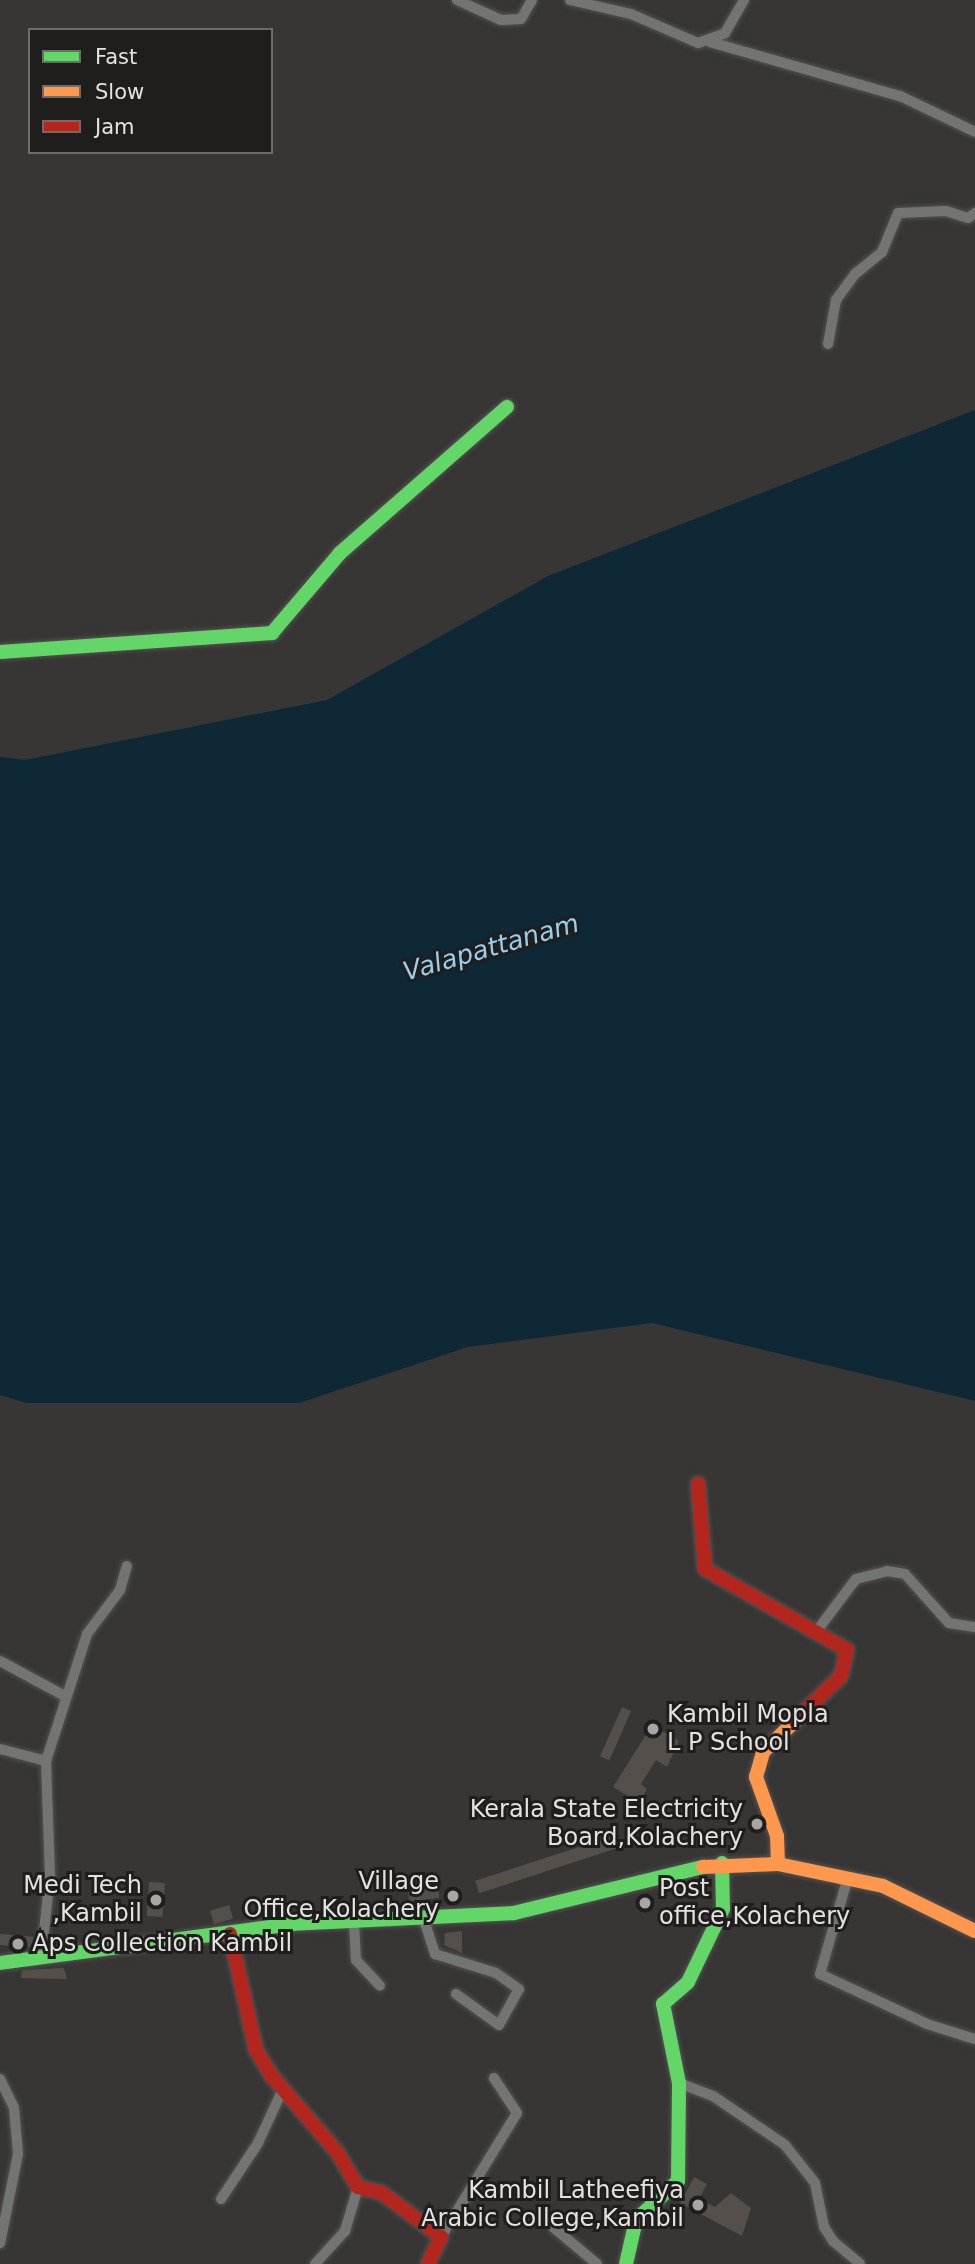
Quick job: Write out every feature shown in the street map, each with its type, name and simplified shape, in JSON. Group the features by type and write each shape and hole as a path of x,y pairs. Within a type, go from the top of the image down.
{"street":[{"path":"457,0 501,20 521,19 532,0"},
{"path":"570,0 631,14 683,39 710,42 900,96 975,132"},
{"path":"710,42 725,33 744,0"},
{"path":"828,344 836,300 855,274 882,252 898,214 946,211 968,218 975,213"},
{"path":"0,652 272,633 340,553 507,407"},
{"path":"698,1484 705,1569 847,1650 841,1676 763,1752 756,1777 777,1836 778,1864"},
{"path":"41,1959 50,1876 46,1760 63,1695 87,1634 120,1590 127,1566"},
{"path":"816,1632 856,1578 887,1571 905,1574 949,1623 975,1627"},
{"path":"0,1661 63,1695"},
{"path":"0,1749 46,1760"},
{"path":"626,2264 636,2220 678,2181 679,2083 663,2004 688,1982 723,1909 722,1863"},
{"path":"0,1962 355,1922 514,1913 722,1863 778,1864 883,1886 975,1931"},
{"path":"848,1877 820,1974 927,2024 975,2039"},
{"path":"424,1920 435,1954 496,1973 519,1989 499,2025 456,1994"},
{"path":"355,1922 356,1960 380,1986"},
{"path":"230,1934 257,2050 282,2091 337,2152 358,2187 382,2193 441,2237"},
{"path":"428,2264 441,2237 517,2113 494,2078"},
{"path":"0,2079 14,2108 18,2154 0,2243"},
{"path":"679,2083 713,2096 785,2145 815,2183 824,2227 833,2241 860,2264"},
{"path":"221,2199 258,2143 282,2091"},
{"path":"315,2264 345,2231 358,2187"},
{"path":"554,2228 597,2264"}],"water":[{"name":"Valapattanam","path":"975,410 975,1401 652,1323 468,1347 299,1403 27,1403 0,1395 0,757 25,760 327,700 548,576"}],"building":[{"path":"622,1707 631,1711 609,1760 600,1756"},
{"path":"652,1725 679,1741 667,1767 656,1760 641,1784 647,1789 639,1803 613,1787"},
{"path":"613,1836 617,1848 479,1893 475,1881"},
{"name":"Medi Tech ,Kambil","path":"149,1882 165,1883 163,1917 147,1916"},
{"path":"437,1883 439,1898 409,1902 407,1887"},
{"path":"229,1905 233,1918 214,1924 210,1911"},
{"path":"462,1931 462,1953 444,1945 445,1933"},
{"name":"Aps Collection Kambil","path":"0,1934 36,1937 35,1948 0,1945"},
{"path":"64,1968 67,1979 21,1978 22,1970"},
{"name":"Kambil Latheefiya Arabic College,Kambil","path":"694,2177 707,2184 699,2199 715,2207 731,2193 751,2208 742,2236 680,2203"}],"traffic: fast":[{"path":"0,652 272,633 340,553 507,407"},
{"path":"626,2264 636,2220 678,2181 679,2083 663,2004 688,1982 723,1909 722,1863"},
{"path":"0,1963 291,1924 514,1913 703,1867"}],"traffic: slow":[{"path":"778,1864 777,1836 756,1777 763,1752 795,1721"},
{"path":"703,1867 778,1864 883,1886 975,1931"}],"traffic: jam":[{"path":"698,1484 705,1569 847,1650 841,1676 795,1721"},
{"path":"230,1934 256,2050 271,2075 337,2152 358,2187 382,2193 441,2237 428,2264"}],"place":[{"name":"Kambil Mopla L P School","path":"653,1729"},
{"name":"Kerala State Electricity Board,Kolachery","path":"757,1824"},
{"name":"Village Office,Kolachery","path":"453,1896"},
{"name":"Medi Tech ,Kambil","path":"156,1900"},
{"name":"Post office,Kolachery","path":"645,1903"},
{"name":"Aps Collection Kambil","path":"18,1944"},
{"name":"Kambil Latheefiya Arabic College,Kambil","path":"698,2205"}]}
